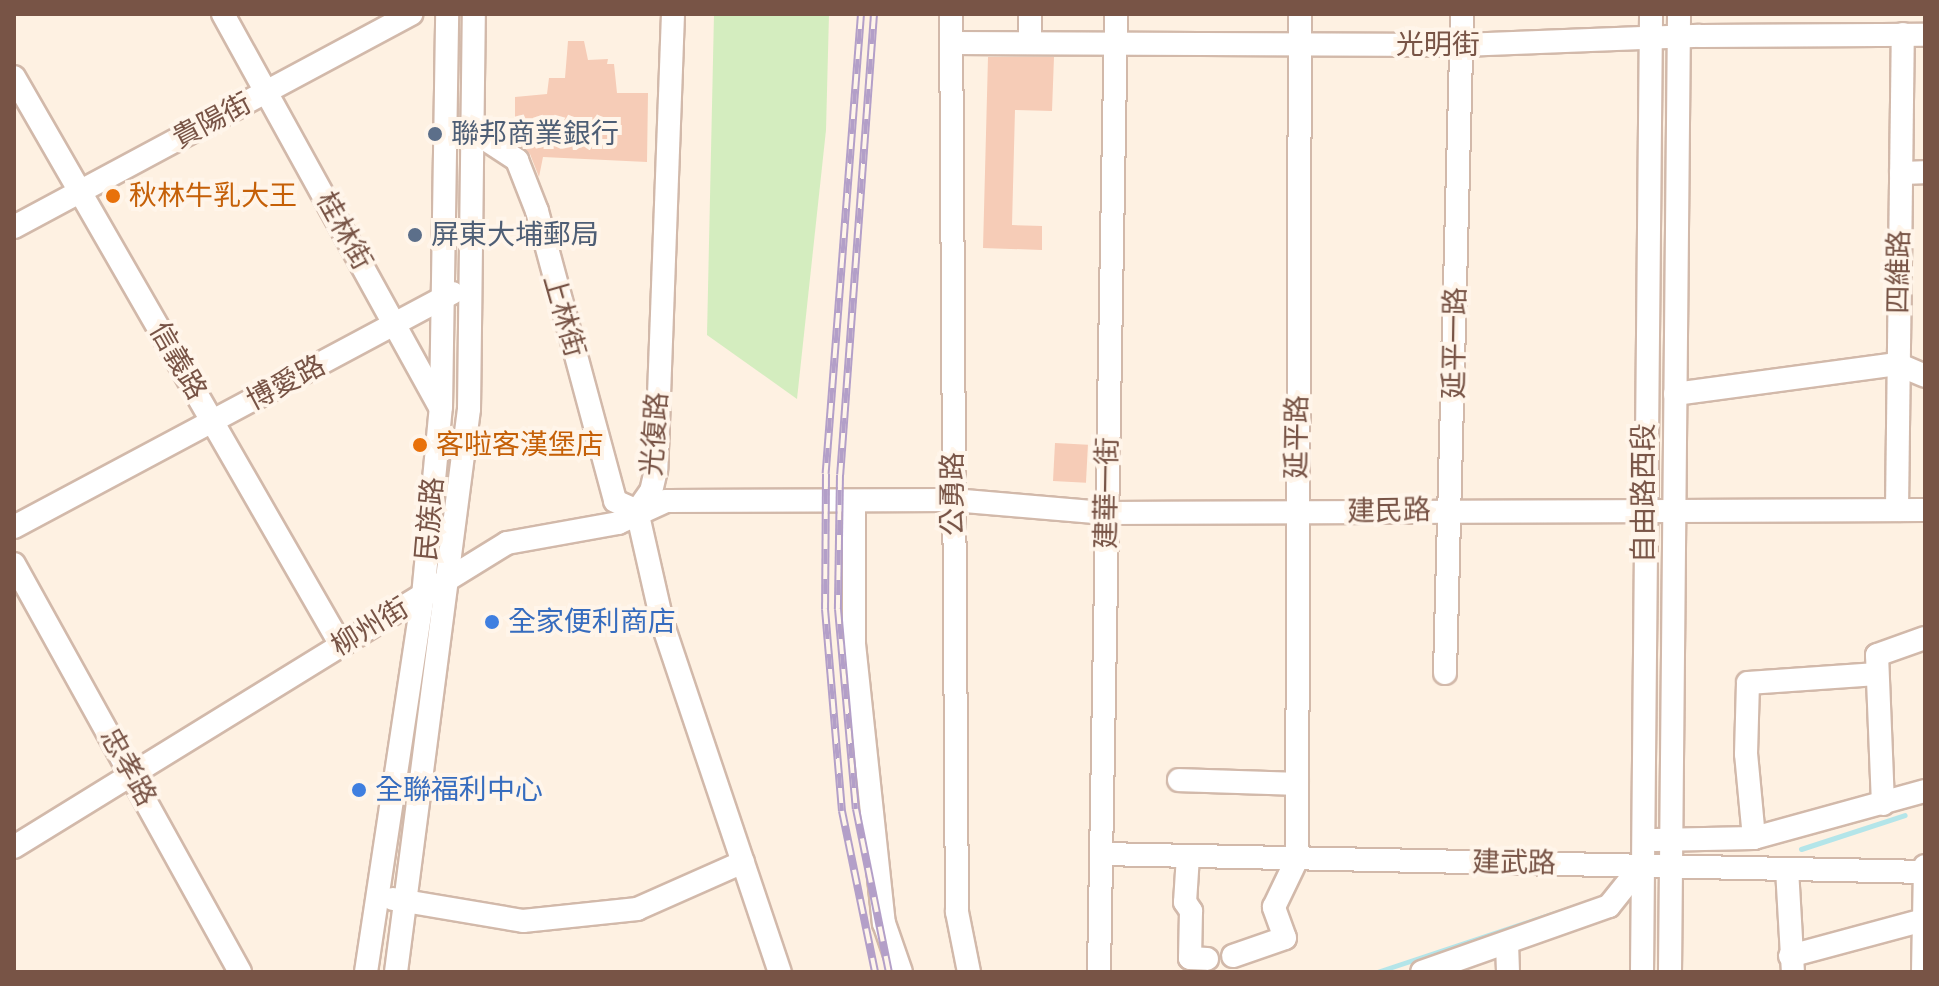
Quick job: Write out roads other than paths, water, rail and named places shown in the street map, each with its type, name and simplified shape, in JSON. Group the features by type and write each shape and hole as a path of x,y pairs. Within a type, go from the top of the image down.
{"street":[{"name":"桂林街","path":"223,14 441,407"},
{"name":"貴陽街","path":"14,227 411,14"},
{"name":"民族路","path":"366,972 423,596 441,407 447,14"},
{"name":"民族路","path":"396,972 451,578 469,409 473,284 474,14"},
{"name":"光復路","path":"673,14 656,470 651,491 637,511 663,625 780,972"},
{"name":"公勇路","path":"951,14 957,912 969,972"},
{"path":"1030,14 1030,42"},
{"name":"建華一街","path":"1099,972 1116,14"},
{"name":"延平路","path":"1297,859 1300,14"},
{"name":"延平一路","path":"1445,673 1462,14"},
{"name":"自由路西段","path":"1642,972 1651,14"},
{"name":"自由路西段","path":"1670,972 1668,840 1679,14"},
{"name":"光明街","path":"951,43 1462,45 1679,37 1914,35"},
{"name":"四維路","path":"1897,510 1901,173 1914,35"},
{"name":"信義路","path":"14,77 341,645"},
{"name":"上林街","path":"473,131 517,160 537,211 615,501 637,511"},
{"path":"1901,173 1925,172"},
{"name":"博愛路","path":"14,527 396,325 442,297 473,284"},
{"path":"1675,394 1897,364 1925,376"},
{"name":"建民路","path":"854,501 953,500 1106,513 1925,510"},
{"name":"柳州街","path":"14,847 507,543 618,523 637,511 666,501 854,501"},
{"path":"854,501 854,644 884,923 901,972"},
{"name":"忠孝路","path":"14,564 240,972"},
{"path":"1883,804 1877,655 1925,638"},
{"path":"1754,838 1746,754 1748,683 1877,674"},
{"path":"1179,780 1297,784"},
{"path":"1642,840 1754,838 1925,791"},
{"name":"建武路","path":"1102,854 1668,869 1925,870"},
{"path":"1188,856 1185,902 1191,911 1190,958 1207,959"},
{"path":"1233,956 1285,938 1274,907 1297,859"},
{"path":"379,897 523,921 637,909 743,862"},
{"path":"1422,972 1609,906 1641,866"},
{"path":"1787,869 1792,964 1923,920"},
{"path":"1923,972 1925,870"},
{"path":"1507,943 1508,972"}],"waterway":[{"path":"1801,849 1905,815"},
{"path":"1377,972 1581,904"}],"railway":[{"path":"861,14 826,474 825,609 842,811 875,972"},
{"path":"874,14 840,475 838,609 856,809 889,972"}],"place":[{"name":"聯邦商業銀行","path":"435,134"},
{"name":"秋林牛乳大王","path":"113,196"},
{"name":"屏東大埔郵局","path":"415,235"},
{"name":"客啦客漢堡店","path":"420,445"},
{"name":"全家便利商店","path":"492,622"},
{"name":"全聯福利中心","path":"359,790"}]}
